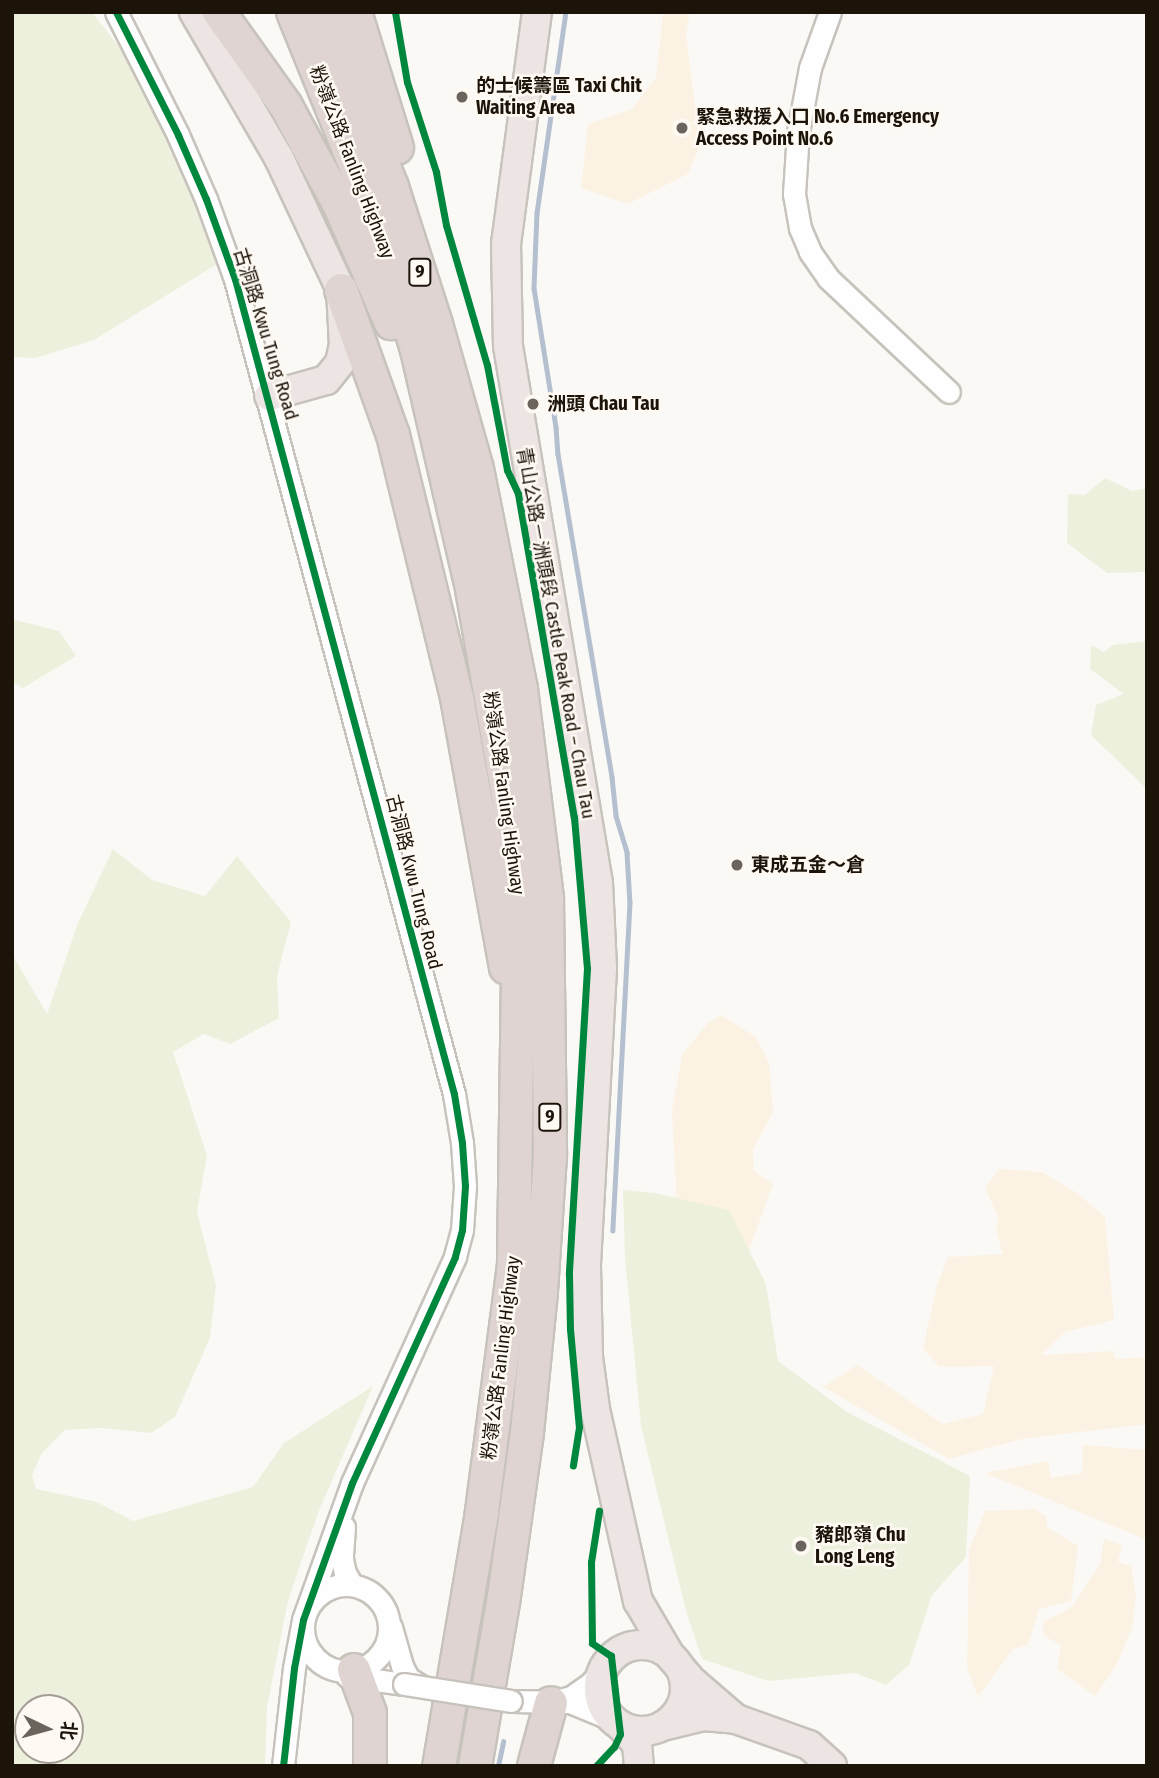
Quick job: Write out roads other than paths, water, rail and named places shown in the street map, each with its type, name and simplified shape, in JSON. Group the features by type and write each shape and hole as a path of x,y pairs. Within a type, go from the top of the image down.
{"highway":[{"path":"219,12 286,106 340,206 439,444"},
{"name":"粉嶺公路 Fanling Highway","path":"293,12 380,226 417,350 472,589 508,795 520,912 513,1277 482,1513 439,1766"},
{"name":"粉嶺公路 Fanling Highway","path":"323,12 391,187 436,324 477,469 521,690 547,899 551,1156 541,1292 527,1433 504,1597 475,1766"},
{"path":"355,12 441,295 477,469"},
{"path":"341,290 393,435 454,685 519,1024"},
{"path":"371,1766 376,1675"},
{"path":"534,1766 551,1703"}],"main road":[{"path":"194,12 249,103 311,223 341,290 344,345 340,363 326,380 269,396"},
{"path":"328,12 344,12"},
{"name":"青山公路－洲頭段 Castle Peak Road – Chau Tau","path":"537,12 506,243 508,345 598,883 602,969 585,1303 588,1357 598,1422 638,1601"},
{"path":"638,1601 681,1670 685,1691 678,1711 645,1746 640,1766"},
{"path":"638,1601 630,1639 612,1658 599,1693 617,1723 637,1744 640,1766"},
{"path":"612,1658 641,1644 668,1653 694,1683 736,1719"},
{"path":"617,1723 636,1731 704,1716 736,1719 809,1745 832,1766"}],"street":[{"name":"古洞路 Kwu Tung Road","path":"116,12 206,199 235,279 269,396 406,922 454,1094 464,1175 462,1230 455,1257 352,1483 303,1620 292,1678 283,1766"},
{"path":"830,12 810,68 798,132 794,194 800,228 810,252 828,278 949,392"},
{"path":"352,1483 342,1559 345,1573 352,1585"},
{"path":"292,1678 308,1668 376,1675 408,1678 388,1619 376,1596 352,1585 326,1589 315,1598 303,1620 308,1648 376,1675 511,1701 583,1705 617,1723"},
{"path":"376,1675 386,1645 388,1619"},
{"path":"551,1703 571,1697 591,1683 612,1658"},
{"path":"292,1678 376,1675"}],"waterway":[{"path":"566,12 537,213 534,288 616,816 627,853 630,903 613,1231"},
{"path":"498,1766 503,1742"}],"place":[{"name":"的士候籌區 Taxi Chit Waiting Area","path":"462,97"},
{"name":"緊急救援入口 No.6 Emergency Access Point No.6","path":"682,128"},
{"name":"洲頭 Chau Tau","path":"533,404"},
{"name":"東成五金～倉","path":"737,865"},
{"name":"豬郎嶺 Chu Long Leng","path":"801,1546"}]}
